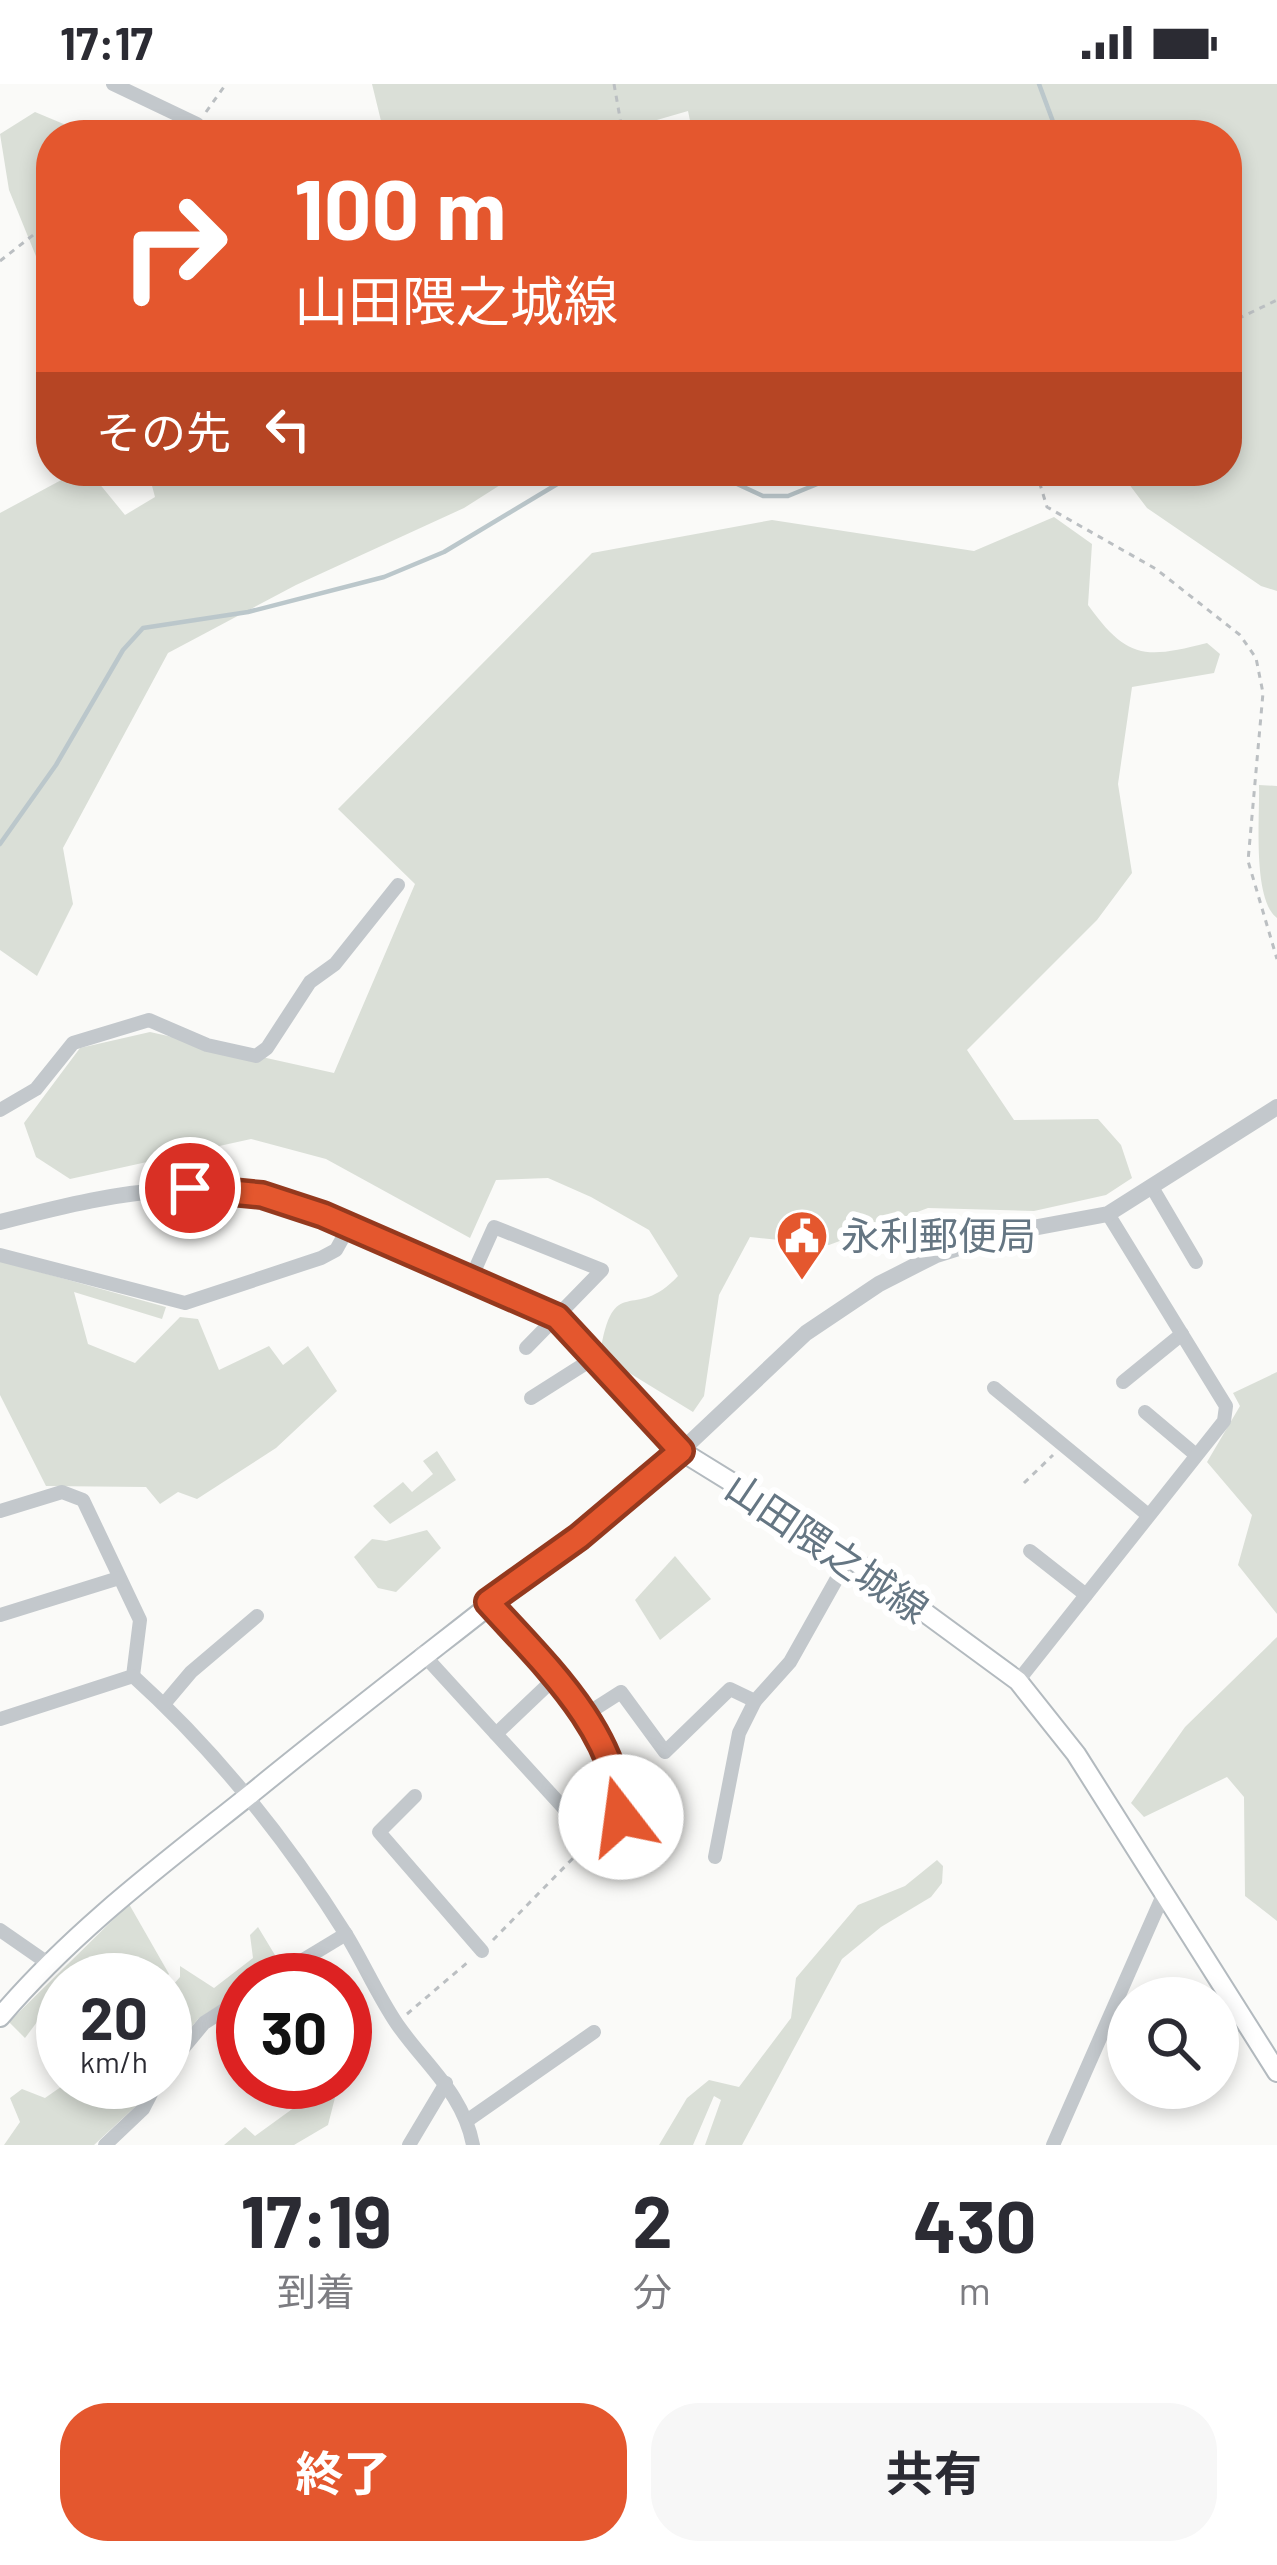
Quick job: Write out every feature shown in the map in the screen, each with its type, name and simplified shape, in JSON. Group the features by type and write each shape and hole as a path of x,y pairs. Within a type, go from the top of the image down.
{"main road":[{"name":"山田隈之城線","path":"60,1953 116,1898 422,1653 579,1537 681,1451 849,1557 1018,1681 1047,1711 1277,2072"},
{"name":"山田隈之城線","path":"0,2017 36,1978"}],"street":[{"path":"113,84 189,120"},
{"path":"0,1110 36,1089 73,1043 149,1020 207,1046 256,1056 267,1048 310,982 335,964 398,885"},
{"path":"0,1222 164,1189 215,1187 262,1195 350,1225 557,1317 681,1451 806,1334 879,1284 936,1255 1006,1233 1108,1214 1153,1190 1277,1106"},
{"path":"1153,1190 1196,1262"},
{"path":"1018,1681 1224,1421 1226,1406 1108,1214"},
{"path":"0,1255 185,1303 321,1258 336,1250 350,1225"},
{"path":"472,1276 494,1227 602,1270 526,1348"},
{"path":"1123,1382 1182,1334"},
{"path":"531,1398 594,1358"},
{"path":"994,1388 1148,1515"},
{"path":"1145,1412 1196,1455"},
{"path":"0,1511 62,1492 82,1500 140,1620 133,1676"},
{"path":"1030,1551 1086,1595"},
{"path":"715,1857 739,1733 755,1701 790,1662 849,1557"},
{"path":"0,1615 119,1578"},
{"path":"488,1602 585,1715 613,1774 621,1817"},
{"path":"164,1704 191,1672 256,1616"},
{"path":"422,1653 592,1839"},
{"path":"133,1676 214,1751 248,1796 346,1934 396,2023 446,2083 467,2120 473,2145"},
{"path":"0,1719 133,1676"},
{"path":"496,1734 556,1677"},
{"path":"585,1715 621,1692 665,1752 730,1689 755,1701"},
{"path":"415,1796 379,1832 482,1951"},
{"path":"1053,2145 1164,1893"},
{"path":"0,1930 36,1955"},
{"path":"315,1953 346,1934"},
{"path":"192,2037 216,2015"},
{"path":"467,2120 594,2032"},
{"path":"409,2145 446,2083"},
{"path":"105,2145 143,2109"}],"path":[{"path":"200,120 226,84"},
{"path":"614,84 620,120"},
{"path":"0,262 36,232"},
{"path":"1242,317 1277,300"},
{"path":"1041,486 1047,507 1156,569 1240,635 1256,658 1263,693 1248,861 1277,959"},
{"path":"1024,1483 1064,1447"},
{"path":"396,2023 482,1951 592,1839"}],"shaded area":[{"path":"372,84 1277,84 1277,591 1261,586 1147,508 1130,486 1242,486 1242,120 690,120 688,111 657,120 381,120"},
{"path":"35,112 54,120 36,120 36,256 9,190 0,134"},
{"path":"50,486 101,486 125,515 155,497 152,486 498,486 464,508 296,585 168,653 63,848 73,904 37,976 0,950 0,513"},
{"path":"1054,517 1092,544 1088,605 1114,636 1139,650 1167,651 1207,643 1220,654 1214,673 1132,687 1118,784 1132,873 1097,920 967,1050 1014,1120 1098,1119 1121,1145 1132,1178 1106,1195 1034,1211 928,1208 829,1245 750,1237 719,1295 704,1396 693,1412 600,1355 605,1329 619,1305 649,1297 678,1276 649,1230 548,1178 496,1180 470,1238 326,1159 251,1139 70,1179 36,1157 24,1123 80,1048 150,1032 334,1073 415,884 338,809 592,553 772,520 974,551"},
{"path":"1259,785 1277,786 1277,918 1269,908 1261,876"},
{"path":"0,1261 166,1307 162,1319 74,1292 88,1344 135,1363 180,1317 198,1319 219,1370 269,1346 283,1365 308,1346 337,1391 276,1448 197,1499 178,1492 160,1504 146,1487 46,1486 0,1395"},
{"path":"1277,1372 1277,1614 1238,1565 1252,1515 1207,1462 1240,1406 1233,1393"},
{"path":"437,1451 456,1480 390,1524 373,1506 403,1482 412,1492 433,1474 423,1461"},
{"path":"427,1530 441,1548 396,1592 378,1588 354,1557 372,1539 386,1541"},
{"path":"675,1556 711,1599 660,1640 635,1600"},
{"path":"1277,1637 1277,1921 1245,1896 1244,1797 1227,1777 1144,1817 1131,1803 1185,1727"},
{"path":"937,1860 943,1866 942,1883 931,1897 881,1927 842,1959 742,2145 705,2145 721,2100 714,2096 693,2145 659,2145 687,2098 709,2080 739,2087 791,2018 796,1978 858,1905 905,1886"},
{"path":"129,1904 157,1953 79,1953"},
{"path":"258,1927 274,1953 252,1953 250,1935"},
{"path":"192,1974 214,1988 216,2007 192,2026"},
{"path":"36,1995 36,2023 25,2038 9,2022"},
{"path":"22,2089 36,2094 36,2109 133,2109 94,2145 4,2145 20,2122 10,2098"},
{"path":"292,2109 332,2109 328,2125 294,2145 224,2145 245,2127 255,2136"}],"waterway":[{"path":"1039,84 1052,120"},
{"path":"0,844 56,765 123,650 143,628 248,612 384,577 444,552 554,486"},
{"path":"741,486 763,496 788,496 812,486"}],"place":[{"name":"永利郵便局","path":"802,1282"}],"route":[{"path":"190,1188 262,1195 323,1215 411,1249 557,1317 681,1451 579,1537 488,1602 585,1715 613,1774 621,1817"}]}
